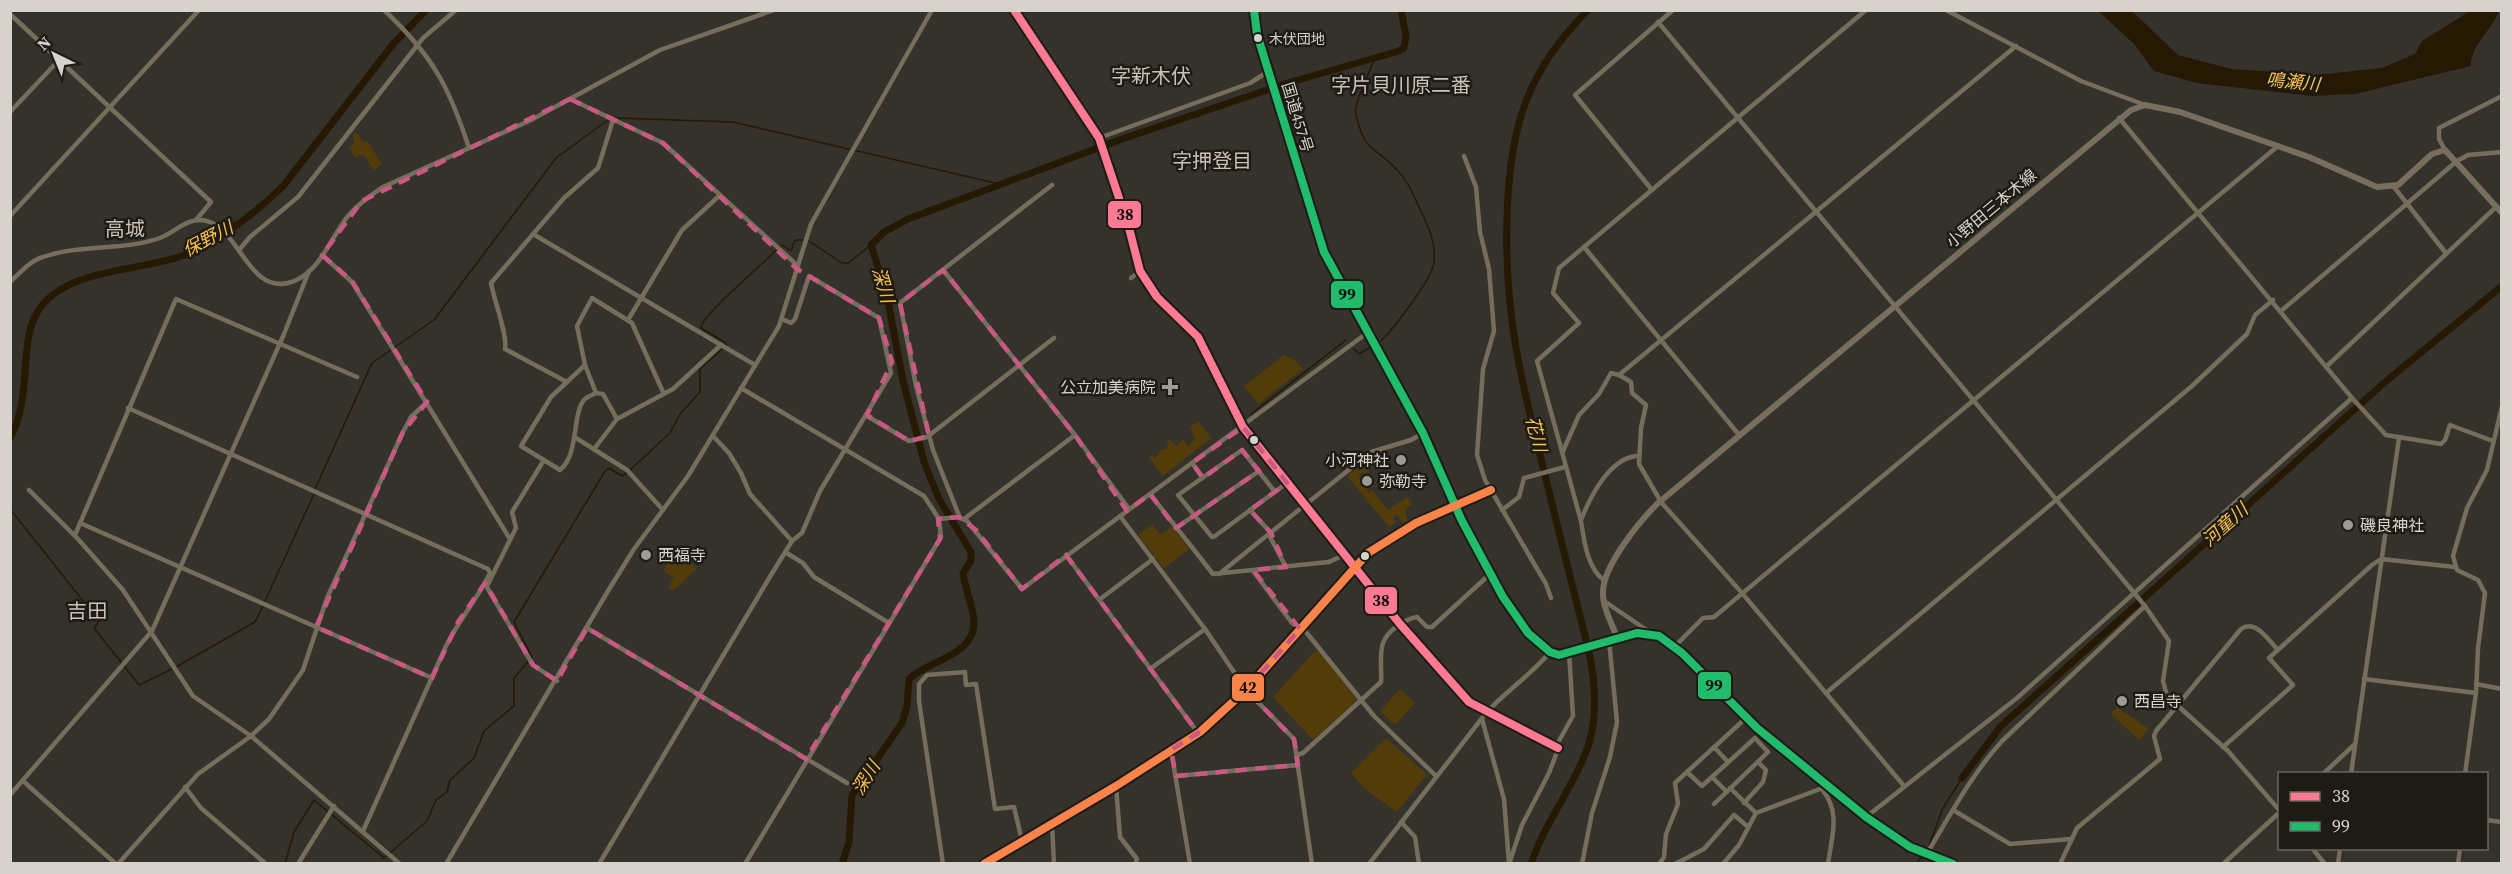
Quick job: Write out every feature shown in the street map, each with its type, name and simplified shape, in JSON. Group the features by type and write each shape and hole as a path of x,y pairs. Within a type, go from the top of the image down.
{"highway":[{"name":"国道457号","path":"1254,10 1257,34 1324,252 1423,433 1455,506 1490,574 1515,616 1533,638 1550,652"},
{"path":"1550,652 1559,655 1613,638 1651,633 1675,646 1747,717 1825,787 1910,847 1949,863"}],"main road":[{"name":"小野田三本木線","path":"1613,638 1604,601 1605,581 1612,564 1635,531 1661,502 2119,118 2145,105"},
{"path":"2145,105 2169,109 2279,146 2371,185 2394,187 2432,154 2445,150 2502,213"},
{"path":"984,864 1116,786 1198,733 1246,690 1353,568 1388,539 1416,523 1455,506"}],"street":[{"path":"10,216 199,10"},
{"path":"384,10 414,38 436,67 455,104 469,148"},
{"path":"239,250 250,237 278,217 298,197 418,44 456,10"},
{"path":"10,795 152,631 280,342 309,271 347,217 362,201 383,187 570,99 660,50 774,10"},
{"path":"446,864 634,549 713,436 782,319 811,224 932,10"},
{"path":"1014,10 1099,140 1130,228 1140,271 1157,297 1198,337 1243,427 1307,505 1353,568 1469,702 1486,713 1558,748"},
{"path":"1652,190 1575,95 1673,10"},
{"path":"1605,581 1596,575 1586,547 1581,520 1564,468 1563,451 1536,359 1579,323 1553,290 1558,268 1866,10"},
{"path":"1946,10 2081,81 2145,105"},
{"path":"10,282 39,257 160,238 196,220 211,202 12,13"},
{"path":"1658,22 2144,605 2169,641 2163,681 2167,696 2175,707 2223,747 2278,809"},
{"path":"1619,375 1659,339 2016,46"},
{"path":"10,112 59,60"},
{"path":"1099,140 1271,74"},
{"path":"2445,150 2439,139 2439,128 2502,96"},
{"path":"570,99 663,143 798,266"},
{"path":"2119,118 2273,300 2353,399 2386,435 2441,444 2445,440 2447,428 2452,425 2493,441"},
{"path":"565,381 505,349 507,339 501,328 491,287 494,277 564,198 598,168 611,119"},
{"path":"1675,646 1703,618 1714,617 2279,146"},
{"path":"2282,311 2457,161 2468,155 2502,152"},
{"path":"1464,156 1476,187 1480,232 1489,269 1494,332 1485,358 1477,422 1477,455 1491,490 1546,584 1551,598"},
{"path":"1052,184 900,303 927,436 961,518 1022,589 1367,333"},
{"path":"2394,187 2445,252"},
{"path":"628,320 682,230 719,196"},
{"path":"2327,366 2427,272 2445,252 2496,207"},
{"path":"196,220 210,222 222,230 258,274 272,283 288,283 309,271"},
{"path":"533,234 755,365"},
{"path":"1584,247 1740,436"},
{"path":"322,255 352,282 510,539"},
{"path":"943,270 1075,435 1129,509"},
{"path":"1131,278 1140,271"},
{"path":"598,864 785,552 805,528 820,491 891,374 879,318 809,276 795,319 791,323 782,319"},
{"path":"596,393 585,365 577,327 592,298 628,320 635,328 663,392"},
{"path":"75,536 176,299 357,377"},
{"path":"1826,693 2192,386 2247,334 2255,315 2273,300"},
{"path":"867,416 910,441 927,436 1054,338"},
{"path":"594,449 618,419 663,392 673,389 722,345"},
{"path":"585,365 565,381 551,397 521,446 562,469 576,438 578,414 584,400 596,393 605,396 618,419"},
{"path":"1563,451 1580,415 1593,402 1611,373 1631,382 1632,393 1646,405 1638,456 1640,468 1659,493 1661,502 1742,593 1904,786"},
{"path":"741,387 924,496 939,519 940,539 745,864"},
{"path":"1866,818 2017,698 2353,399"},
{"path":"23,781 118,864 185,788 206,768 251,736 277,709 289,687 303,670 327,598 403,432 411,417 427,402"},
{"path":"2455,567 2452,556 2472,497 2487,470 2502,406"},
{"path":"128,408 488,569 490,573 486,585 499,611 539,670 557,681"},
{"path":"1219,574 1371,452 1411,440 1423,433"},
{"path":"939,519 961,518 1075,435"},
{"path":"713,436 729,453 750,494 792,542"},
{"path":"576,438 628,472 663,510"},
{"path":"2351,772 2399,438"},
{"path":"1275,492 1242,450 1178,495 1212,537 1275,492 1287,483"},
{"path":"1581,520 1588,504 1607,475 1627,458 1638,456"},
{"path":"363,831 458,622 486,585 517,527 512,512 544,460"},
{"path":"1192,463 1203,478"},
{"path":"1502,510 1519,497 1523,480 1564,468"},
{"path":"1176,528 1259,471"},
{"path":"29,490 75,536 123,590 193,696 251,736 400,864"},
{"path":"1455,506 1491,490"},
{"path":"1150,494 1213,574 1329,562 1344,555"},
{"path":"1250,510 1270,534 1286,567"},
{"path":"1120,516 1205,629 1246,690 1294,739 1312,864"},
{"path":"80,523 432,678"},
{"path":"785,552 803,563 814,577 889,623"},
{"path":"1066,555 1198,733"},
{"path":"1099,600 1153,559"},
{"path":"2223,747 2293,685 2269,658 2381,559 2455,567 2478,580 2485,593 2476,693 2465,772"},
{"path":"1253,571 1279,608 1363,699 1374,716 1436,776"},
{"path":"1297,755 1303,753 1381,682 1383,643 1400,624 1416,617 1427,627 1432,627 1490,574"},
{"path":"1604,601 1651,633"},
{"path":"1929,856 1929,850 1974,775 2002,741 2144,605"},
{"path":"2060,864 2077,828 2160,759 2154,734 2244,627 2254,626 2277,649"},
{"path":"587,628 847,783"},
{"path":"1150,669 1205,629"},
{"path":"1582,864 1592,813 1617,722 1613,638"},
{"path":"1370,864 1486,713 1500,698 1536,669 1550,652"},
{"path":"1509,864 1521,825 1549,773 1558,748 1556,746 1572,720 1574,710 1569,652"},
{"path":"943,864 919,701 919,684 927,675 965,672 966,685 976,684 994,809 1014,807 1022,841"},
{"path":"2364,679 2476,693"},
{"path":"2476,684 2502,688"},
{"path":"1659,864 1664,857 1666,834 1678,804 1674,785 1747,717"},
{"path":"1482,718 1504,799 1509,864"},
{"path":"1687,772 1702,786 1755,738 1768,752 1714,804"},
{"path":"1762,746 1770,738"},
{"path":"2326,772 2355,744"},
{"path":"1714,747 1728,762"},
{"path":"1171,750 1190,864"},
{"path":"1744,802 1763,782 1766,770 1758,762"},
{"path":"1176,776 1298,765"},
{"path":"1712,777 1756,813"},
{"path":"1116,786 1120,837 1137,859 1135,864"},
{"path":"1723,864 1739,845 1747,826 1756,813 1825,787 1833,802 1834,813 1828,864"},
{"path":"185,788 201,808 266,864"},
{"path":"298,864 334,806"},
{"path":"1953,810 2010,844 2071,839"},
{"path":"2223,864 2278,813"},
{"path":"1675,864 1704,849 1734,815 1747,826"},
{"path":"1401,822 1415,837 1419,864"},
{"path":"1052,824 1054,864"},
{"path":"2313,850 2325,864"}],"highlighted area":[{"path":"570,99 663,143 797,269 879,318 892,362 867,415 909,441 929,436 900,303 943,270 1075,435 1127,511 1150,494 1176,528 1259,471 1242,450 1203,478 1192,463 1243,427 1287,483 1250,510 1271,533 1286,567 1253,570 1300,629 1246,690 1294,739 1298,765 1176,776 1171,750 1198,733 1066,555 1022,589 976,530 959,517 938,519 940,539 806,759 587,628 557,681 533,665 485,583 458,622 432,678 316,627 403,432 427,402 352,281 322,255 362,201"}],"shaded area":[{"path":"356,132 364,143 367,141 382,164 374,170 363,154 355,158 349,147 354,144 353,135"},
{"path":"1284,355 1295,360 1303,369 1258,404 1244,386"},
{"path":"1198,421 1211,438 1163,476 1149,458 1152,455 1155,458 1162,449 1167,449 1168,439 1177,446 1183,439 1188,446 1195,440 1190,427"},
{"path":"1384,451 1389,456 1386,458 1388,462 1377,468 1374,465 1367,472 1360,473 1359,479 1365,488 1370,489 1366,492 1373,491 1388,510 1407,497 1412,504 1405,510 1408,520 1403,523 1397,515 1393,518 1396,522 1389,527 1347,476 1376,453"},
{"path":"1152,524 1161,535 1172,526 1189,549 1164,568 1138,535"},
{"path":"675,552 697,568 673,591 668,587 674,578 663,570"},
{"path":"1319,650 1357,700 1313,740 1273,697 1314,652"},
{"path":"1400,689 1415,703 1395,725 1380,711"},
{"path":"2117,707 2149,729 2139,740 2111,714"},
{"path":"1386,738 1427,774 1397,812 1365,789 1351,773"}],"water":[{"name":"鳴瀬川","path":"2098,11 2132,11 2178,55 2232,69 2315,75 2382,68 2415,54 2422,41 2470,11 2499,11 2474,51 2471,66 2355,94 2312,96 2197,83 2154,71 2134,44"}],"waterway":[{"name":"保野川","path":"10,438 21,405 28,338 32,324 38,311 51,297 85,278 184,255 225,233 262,206 284,185 394,43 426,10"},
{"name":"深川","path":"842,864 849,842 852,795 902,723 907,706 909,679 958,650 972,634 974,623 963,573 971,561 971,552 939,499 924,462 903,381 887,296 871,245 884,232 908,219 1122,139 1291,82 1399,51 1404,48 1406,36 1401,10"},
{"name":"花川","path":"1531,864 1536,849 1586,752 1593,727 1594,700 1588,647 1516,349 1508,287 1508,188 1517,132 1524,106 1535,81 1566,34 1588,10"},
{"path":"1374,58 1357,103 1356,115 1367,144 1390,163 1408,185 1429,230 1434,255 1432,269 1420,291 1381,341"},
{"path":"615,118 733,122 999,184"},
{"path":"315,489 372,363 434,320 556,158 608,120"},
{"path":"780,247 783,245 791,251 795,240 804,240"},
{"path":"809,241 842,263 848,263 871,245"},
{"path":"726,347 726,343 701,328 703,322 776,250"},
{"name":"河童川","path":"1962,778 2001,726 2385,382 2502,286"},
{"path":"1251,414 1346,340"},
{"path":"1354,349 1359,354 1372,346"},
{"path":"630,470 670,433 680,414 700,392 700,369 722,349"},
{"path":"285,864 294,832 314,800 384,858 427,821 436,800 447,792 450,780 474,758 484,731 514,706 514,678 532,657 514,622 605,471 609,468 622,476 627,473"},
{"path":"265,601 314,494"},
{"path":"10,509 99,621 94,628 139,685 172,669"},
{"path":"176,667 255,622 263,606"},
{"path":"1929,846 1943,808 1962,778"},
{"path":"1916,864 1923,855"}],"transit line":[{"name":"38","path":"1014,10 1099,138 1129,228 1140,271 1157,297 1198,337 1243,427 1400,624 1469,702 1558,748"},
{"name":"99","path":"1254,10 1257,34 1324,252 1423,433 1462,521 1503,597 1528,633 1550,652 1559,655 1637,633 1659,636 1682,653 1757,728 1866,817 1910,847 1953,864"},
{"name":"42","path":"984,864 1116,786 1200,732 1246,690 1368,553 1416,523 1491,490"}],"place":[{"name":"木伏団地","path":"1258,38"},
{"name":"公立加美病院","path":"1170,387"},
{"name":"小河神社","path":"1401,460"},
{"name":"弥勒寺","path":"1367,481"},
{"name":"磯良神社","path":"2348,525"},
{"name":"西福寺","path":"646,555"},
{"name":"西昌寺","path":"2122,701"}],"district":[{"name":"字新木伏","path":"1151,76"},
{"name":"字片貝川原二番","path":"1401,85"},
{"name":"字押登目","path":"1212,161"},
{"name":"高城","path":"125,229"},
{"name":"吉田","path":"87,611"}]}
